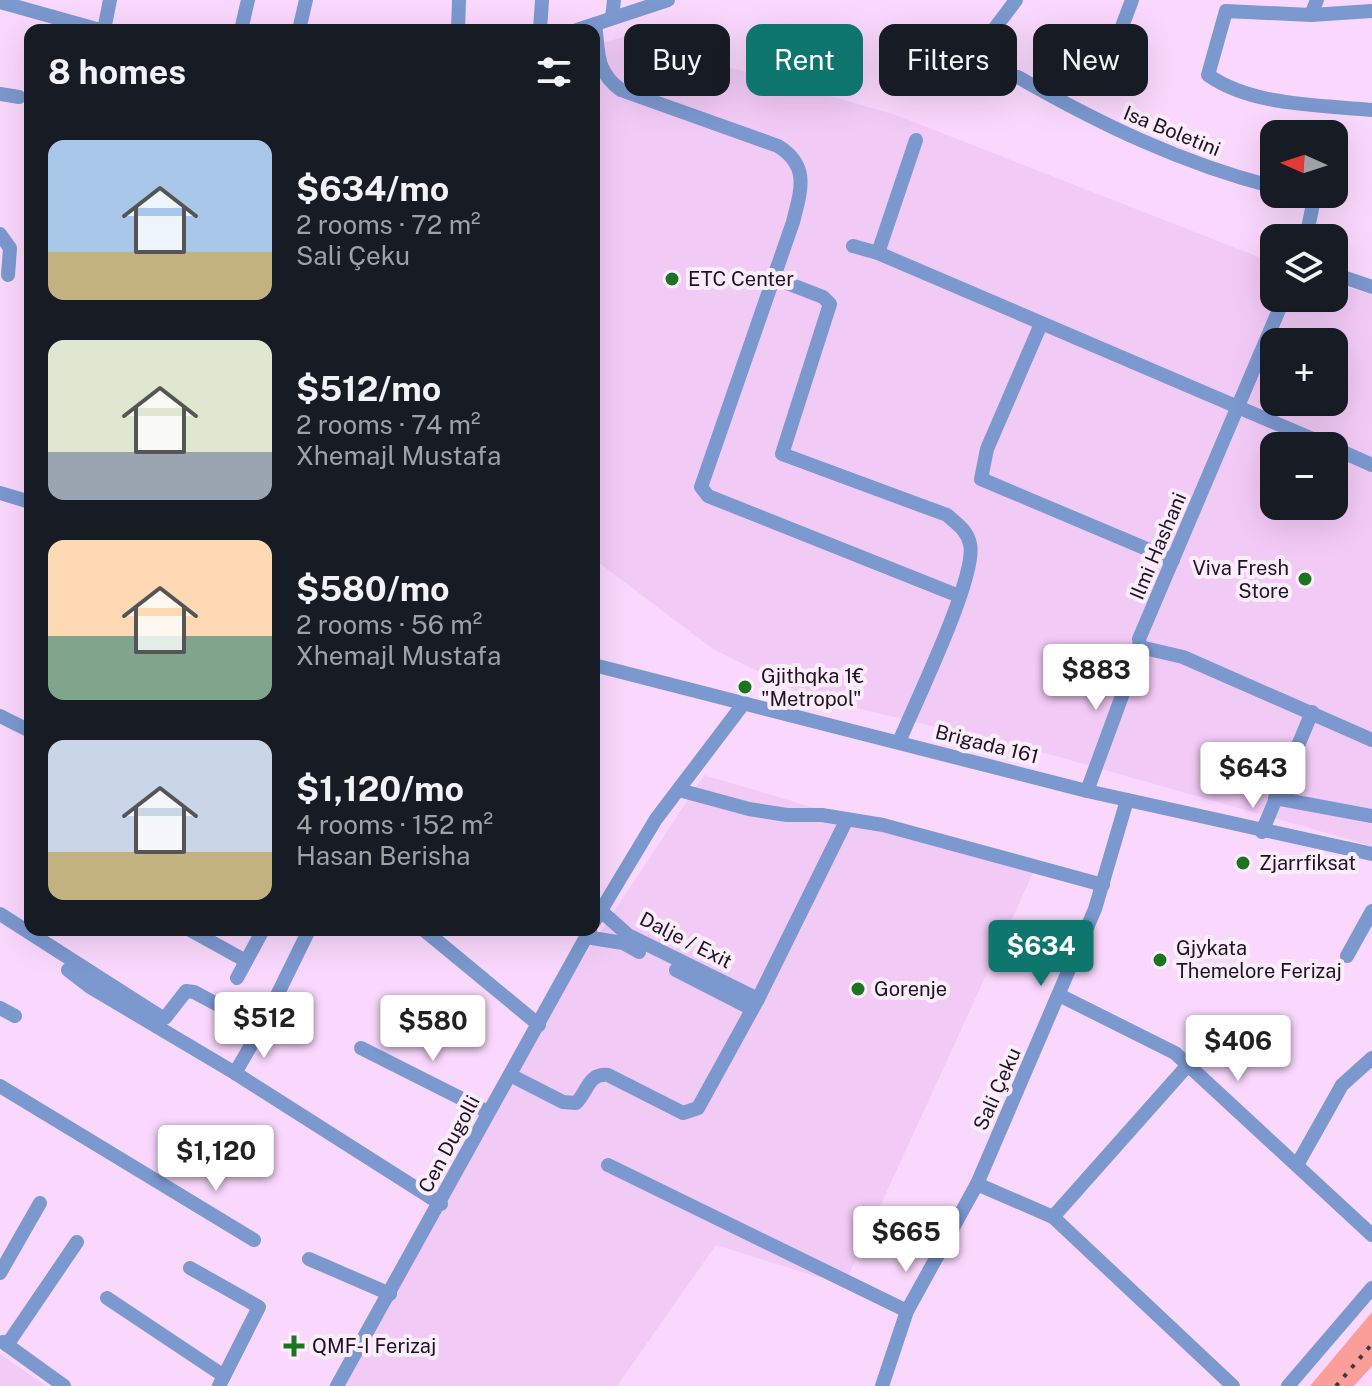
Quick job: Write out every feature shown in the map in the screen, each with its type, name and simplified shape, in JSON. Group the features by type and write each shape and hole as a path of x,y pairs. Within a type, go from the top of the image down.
{"street":[{"path":"104,24 110,0"},
{"path":"242,24 248,0"},
{"path":"300,24 306,0"},
{"path":"458,24 459,0"},
{"path":"540,24 542,0"},
{"path":"612,18 614,0"},
{"path":"595,24 668,0"},
{"path":"998,24 1016,0"},
{"path":"1123,24 1132,0"},
{"path":"1311,15 1317,0"},
{"path":"0,2 80,24"},
{"path":"1372,11 1311,15 1226,11 1208,75 1221,85 1256,96 1372,110"},
{"path":"600,63 601,71 621,90 778,146 792,155 801,171 803,185 774,278 701,487 708,496 959,596"},
{"name":"Isa Boletini","path":"1018,77 1148,146 1227,175 1260,183"},
{"path":"0,94 19,97"},
{"path":"878,253 916,140"},
{"path":"0,234 10,248 8,275"},
{"path":"853,246 878,253 1295,432"},
{"path":"774,278 823,297 830,304 782,454 947,515 963,528 970,545 970,562 959,596 899,742"},
{"path":"1348,279 1372,287"},
{"name":"Ilmi Hashani","path":"1087,791 1140,647 1139,639 1278,312"},
{"path":"1041,324 987,449 981,479 1173,560"},
{"path":"1348,454 1372,465"},
{"path":"0,493 24,500"},
{"path":"1140,647 1183,657 1372,740"},
{"name":"Brigada 161","path":"600,667 1087,791 1372,854"},
{"path":"600,911 656,819 744,703"},
{"path":"1262,832 1312,712"},
{"path":"0,716 24,728"},
{"path":"679,790 749,809 847,819 1103,885"},
{"path":"1275,798 1372,816"},
{"name":"Sali Çeku","path":"882,1386 907,1311 977,1184 1059,995 1103,885 1127,800"},
{"path":"510,1075 563,1102 576,1103 592,1077 608,1075 683,1113 691,1113 698,1108 755,1004 847,819"},
{"path":"1347,956 1372,911"},
{"path":"0,914 24,929"},
{"name":"Dalje / Exit","path":"600,918 755,1004"},
{"path":"34,936 161,1017 168,1015 186,991 194,992 261,1028"},
{"path":"201,936 246,961"},
{"path":"237,978 260,936"},
{"path":"235,1073 306,936"},
{"path":"431,936 539,1025"},
{"name":"Cen Dugolli","path":"337,1386 441,1204 488,1112 587,936"},
{"path":"596,936 623,943 755,1004"},
{"path":"68,970 90,987 235,1073 441,1204"},
{"path":"1059,995 1161,1043 1372,1235"},
{"path":"0,1008 15,1016"},
{"path":"361,1048 488,1112"},
{"path":"1297,1165 1342,1085 1372,1058"},
{"path":"1053,1217 1188,1065"},
{"path":"0,1086 254,1240"},
{"path":"608,1165 907,1311"},
{"path":"977,1184 1053,1217 1233,1386"},
{"path":"0,1273 40,1203"},
{"path":"64,1386 4,1342 77,1242"},
{"path":"309,1259 390,1294"},
{"path":"107,1298 222,1381 259,1307 190,1268"},
{"path":"1288,1386 1372,1288"}],"shaded area":[{"path":"624,37 624,96 730,96 730,67 746,72 746,96 830,96 896,115 1260,258 1260,312 1348,312 1348,287 1372,295 1372,846 1052,755 807,696 713,649 600,564 600,43"},
{"path":"704,775 1033,873 844,1285 716,1245 617,1386 337,1386 570,979"},
{"path":"1372,1312 1372,1366 1354,1386 1310,1386"},
{"path":"0,1354 46,1386 0,1386"}],"railway":[{"path":"1336,1386 1372,1344"}],"place":[{"name":"ETC Center","path":"672,279"},
{"name":"Viva Fresh Store","path":"1305,579"},
{"name":"Gjithqka 1€ \"Metropol\"","path":"745,687"},
{"name":"Zjarrfiksat","path":"1243,863"},
{"name":"Gjykata Themelore Ferizaj","path":"1160,960"},
{"name":"Gorenje","path":"858,989"},
{"name":"QMF-I Ferizaj","path":"294,1346"}]}
